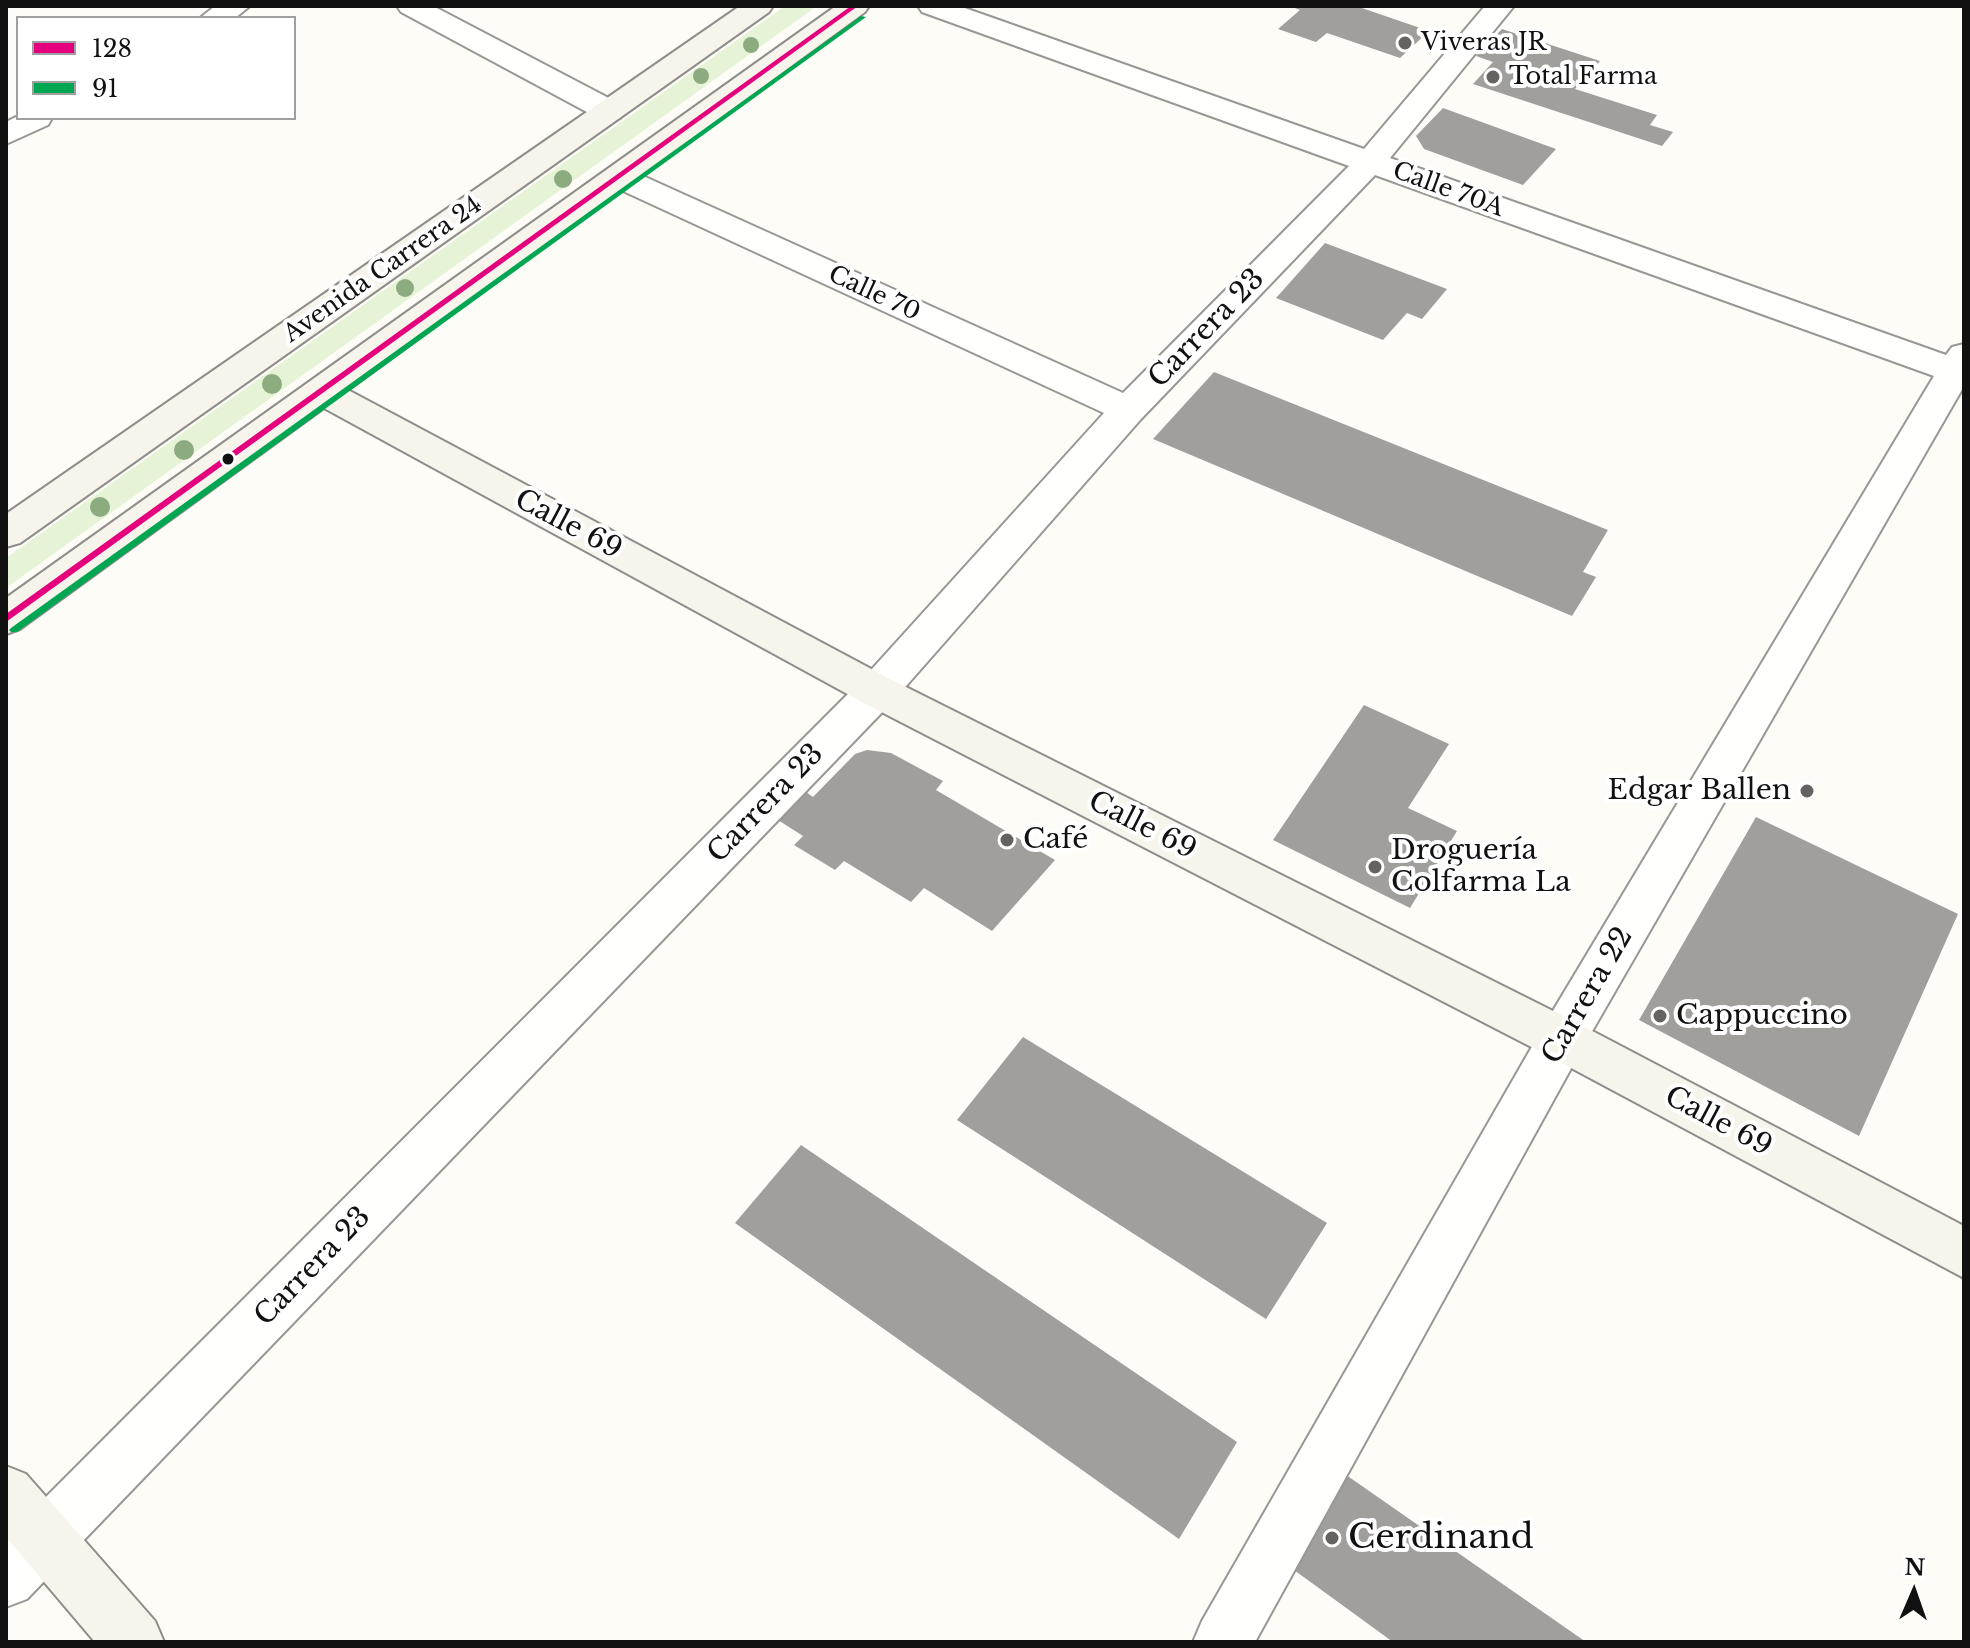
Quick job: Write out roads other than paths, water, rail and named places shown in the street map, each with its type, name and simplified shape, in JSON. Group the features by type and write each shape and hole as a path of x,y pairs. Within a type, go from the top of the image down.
{"main road":[{"name":"Avenida Carrera 24","path":"6,533 759,6"},
{"path":"6,619 621,178 855,6"},
{"name":"Calle 69","path":"323,392 877,691 1562,1039 1964,1253"},
{"path":"6,1494 26,1558 134,1642"}],"street":[{"path":"218,16 236,6"},
{"path":"411,6 609,111"},
{"name":"Calle 70A","path":"932,6 1961,367"},
{"name":"Carrera 23","path":"26,1558 877,691 1128,410 1370,162 1500,6"},
{"path":"6,135 33,120"},
{"name":"Calle 70","path":"621,178 1128,410"},
{"name":"Carrera 22","path":"1223,1642 1562,1039 1961,367"}],"place":[{"name":"Viveras JR","path":"1405,43"},
{"name":"Total Farma","path":"1493,77"},
{"name":"Edgar Ballen","path":"1807,791"},
{"name":"Café","path":"1007,840"},
{"name":"Droguería Colfarma La","path":"1375,867"},
{"name":"Cappuccino","path":"1660,1016"},
{"name":"Cerdinand","path":"1332,1538"}]}
